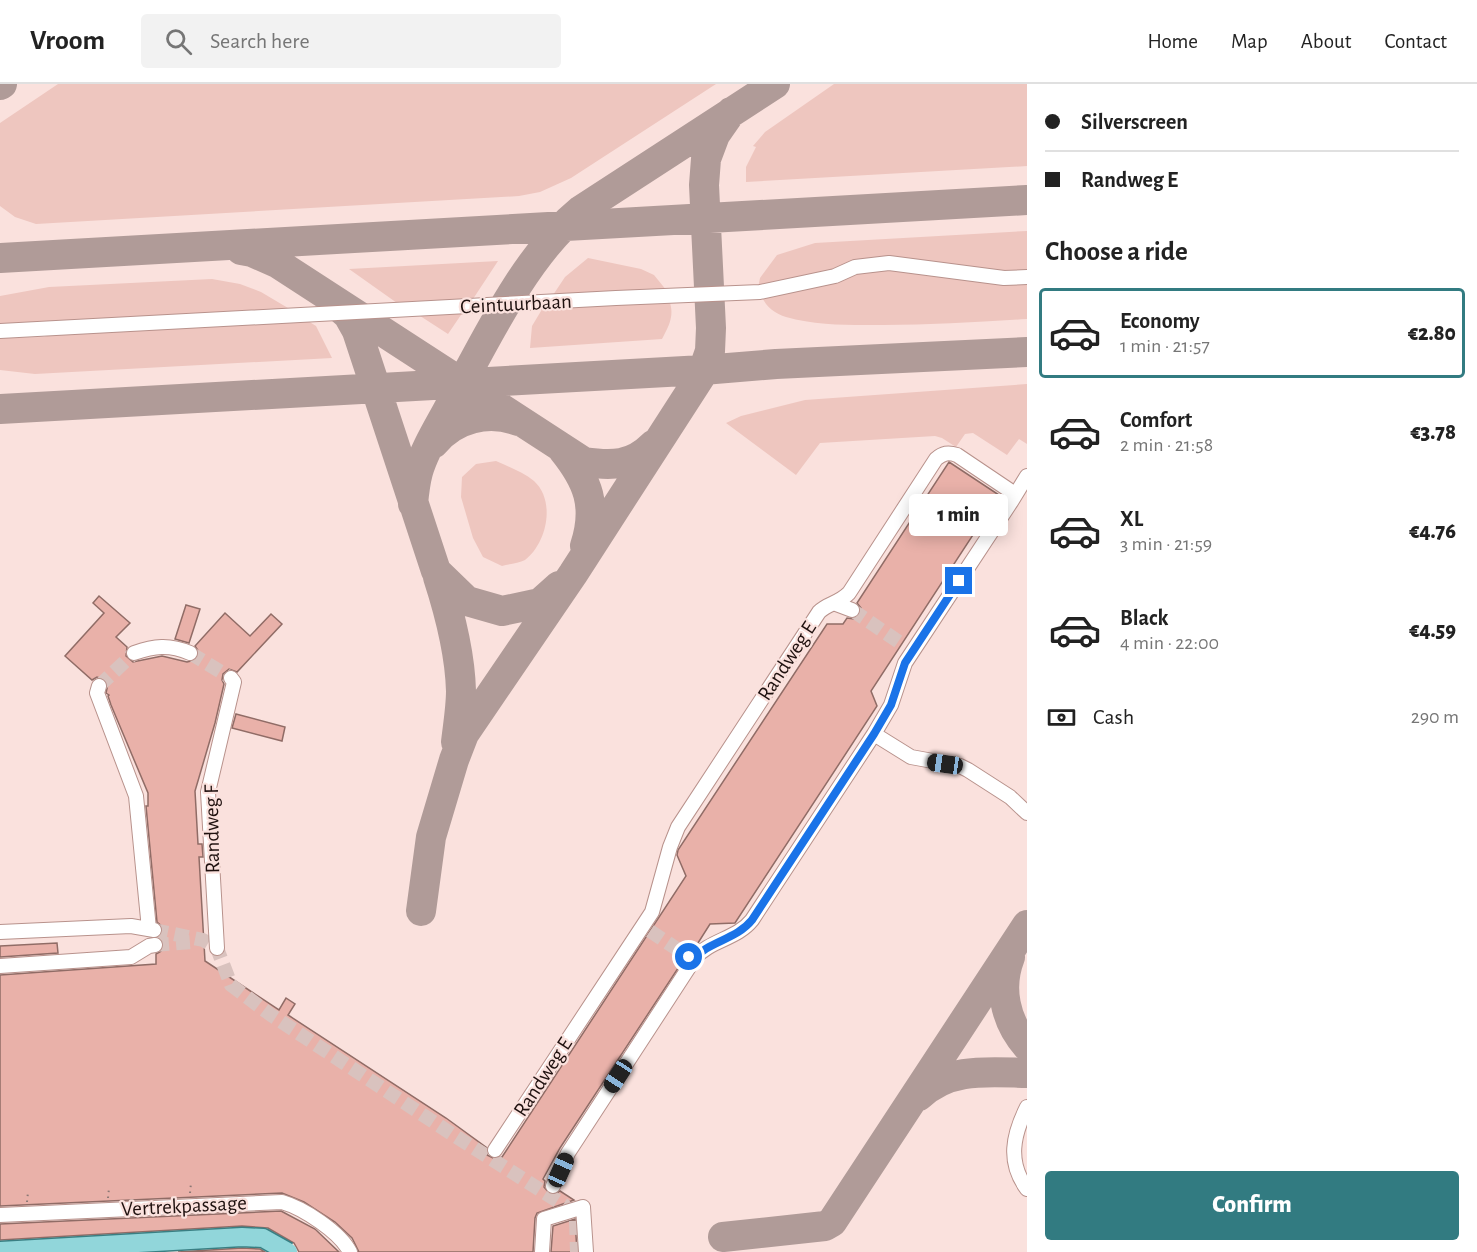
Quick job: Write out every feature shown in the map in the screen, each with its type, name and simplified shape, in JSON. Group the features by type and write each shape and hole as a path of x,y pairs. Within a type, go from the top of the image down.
{"main road":[{"name":"Vertrekpassage","path":"0,1251 242,1237 263,1238 288,1252"},
{"name":"Vertrekpassage","path":"155,1252 247,1247 267,1252"}],"street":[{"name":"Ceintuurbaan","path":"0,331 760,292 835,276 855,267 889,263 1004,279 1027,277"},
{"name":"Randweg E","path":"495,1150 646,929 678,827 819,612 825,606 836,604 849,593 936,459 942,454 957,455 1009,490 1012,494 1011,502"},
{"path":"553,1186 568,1153 691,959 700,952 738,934 752,920 874,734 891,705 907,660 1027,476"},
{"path":"836,604 852,610"},
{"path":"902,644 907,660"},
{"path":"134,653 154,646 172,646 189,653"},
{"name":"Randweg F","path":"217,948 208,792 234,682 231,678"},
{"path":"0,932 131,926 152,929 136,796 97,693 99,686"},
{"path":"874,734 911,757 960,766 968,770 1010,797 1027,813"},
{"path":"0,966 131,957 155,945"},
{"path":"1027,1107 1019,1123 1013,1147 1014,1165 1027,1189"},
{"name":"Vertrekpassage","path":"0,1215 282,1202 292,1205 334,1232 345,1241 350,1252"},
{"path":"542,1252 544,1219 583,1207 586,1252"}],"shaded area":[{"path":"58,84 716,84 571,178 540,192 519,196 36,224 15,217 0,206 0,123"},
{"path":"834,84 1027,84 1027,166 746,182 746,167 756,147 753,146 765,132"},
{"path":"1027,231 1027,271 1005,272 891,259 758,288 760,278 777,255 815,243"},
{"path":"588,258 641,269 654,275 667,291 553,295 565,277"},
{"path":"498,261 473,299 397,303 349,269"},
{"path":"898,270 1027,280 1027,319 919,324 822,323 782,316 769,307 762,297 836,283 860,272"},
{"path":"212,279 240,284 261,292 293,311 0,326 0,296 49,287"},
{"path":"669,300 671,316 662,339 530,348 532,326 544,306"},
{"path":"465,309 448,334 414,312"},
{"path":"303,318 316,326 332,358 35,374 0,370 0,338 44,337 63,331"},
{"path":"1027,384 1027,444 1019,439 1007,455 973,433 965,434 956,447 935,436 820,443 796,475 726,423 741,416 805,400"},
{"path":"496,461 521,472 534,481 541,489 547,510 543,533 533,553 525,560 502,566 483,557 473,538 461,497 462,477 476,464"}],"building":[{"path":"949,462 999,495 871,691 877,706 735,923 710,924 698,943 688,953 560,1148 543,1179 544,1187 550,1194 554,1195 560,1191 574,1200 537,1213 533,1252 359,1252 352,1238 335,1222 304,1202 282,1193 0,1206 0,975 156,964 156,954 164,948 164,943 159,937 163,932 163,927 157,922 146,806 148,806 148,793 111,705 109,695 106,693 108,684 106,680 97,677 92,680 65,656 104,613 93,603 99,596 130,623 116,637 127,647 126,656 133,662 162,656 187,662 195,660 199,652 195,646 225,613 250,636 271,614 282,624 237,672 229,669 223,674 224,684 215,723 195,791 198,844 202,844 203,857 199,857 205,961 279,1010 286,998 295,1004 288,1015 446,1118 487,1148 487,1155 495,1159 502,1157 686,876 677,855 678,850 827,624 843,624 847,618 854,619 860,614 861,608 857,603"},
{"path":"186,605 200,609 189,643 175,639"},
{"path":"236,714 285,727 282,741 232,728"},
{"path":"57,943 58,953 0,957 0,946"},
{"path":"281,1211 315,1229 339,1252 299,1252 294,1243 268,1228 242,1226 0,1240 0,1224"},
{"path":"575,1219 577,1252 551,1252 553,1226"},
{"path":"260,1249 265,1252 178,1252"}],"taxiway":[{"path":"413,504 418,472 429,444 494,323 526,273 561,228 581,210 775,84"},
{"path":"421,911 431,837 464,734 573,574 702,374 710,351 711,328 704,185 706,159 715,135 731,112"},
{"path":"0,258 1027,200"},
{"path":"241,250 252,252 277,263 584,462 621,463 637,457 653,445"},
{"path":"340,308 348,315 357,331 436,571 467,601 502,611 540,603 559,586"},
{"path":"0,409 776,364 1027,352"},
{"path":"434,443 452,427 473,419 495,416 518,421"},
{"path":"563,450 579,472 588,495 591,518 585,546"},
{"path":"438,577 459,662 461,697 456,742"},
{"path":"723,1237 825,1226 832,1222 1027,925"},
{"path":"1010,957 1004,980 1006,1004 1013,1026 1027,1046"},
{"path":"919,1096 943,1080 970,1073 1027,1073"}],"tunnel":[{"path":"852,610 902,644"},
{"path":"99,686 134,653"},
{"path":"190,653 231,678"},
{"path":"154,930 203,940 217,948 231,985 271,1015 564,1205 576,1220 577,1252"},
{"path":"650,931 689,957"},
{"path":"155,945 192,942"}],"route":[{"path":"689,957 693,960 700,952 738,934 752,920 874,734 891,705 905,663 959,581"}]}
